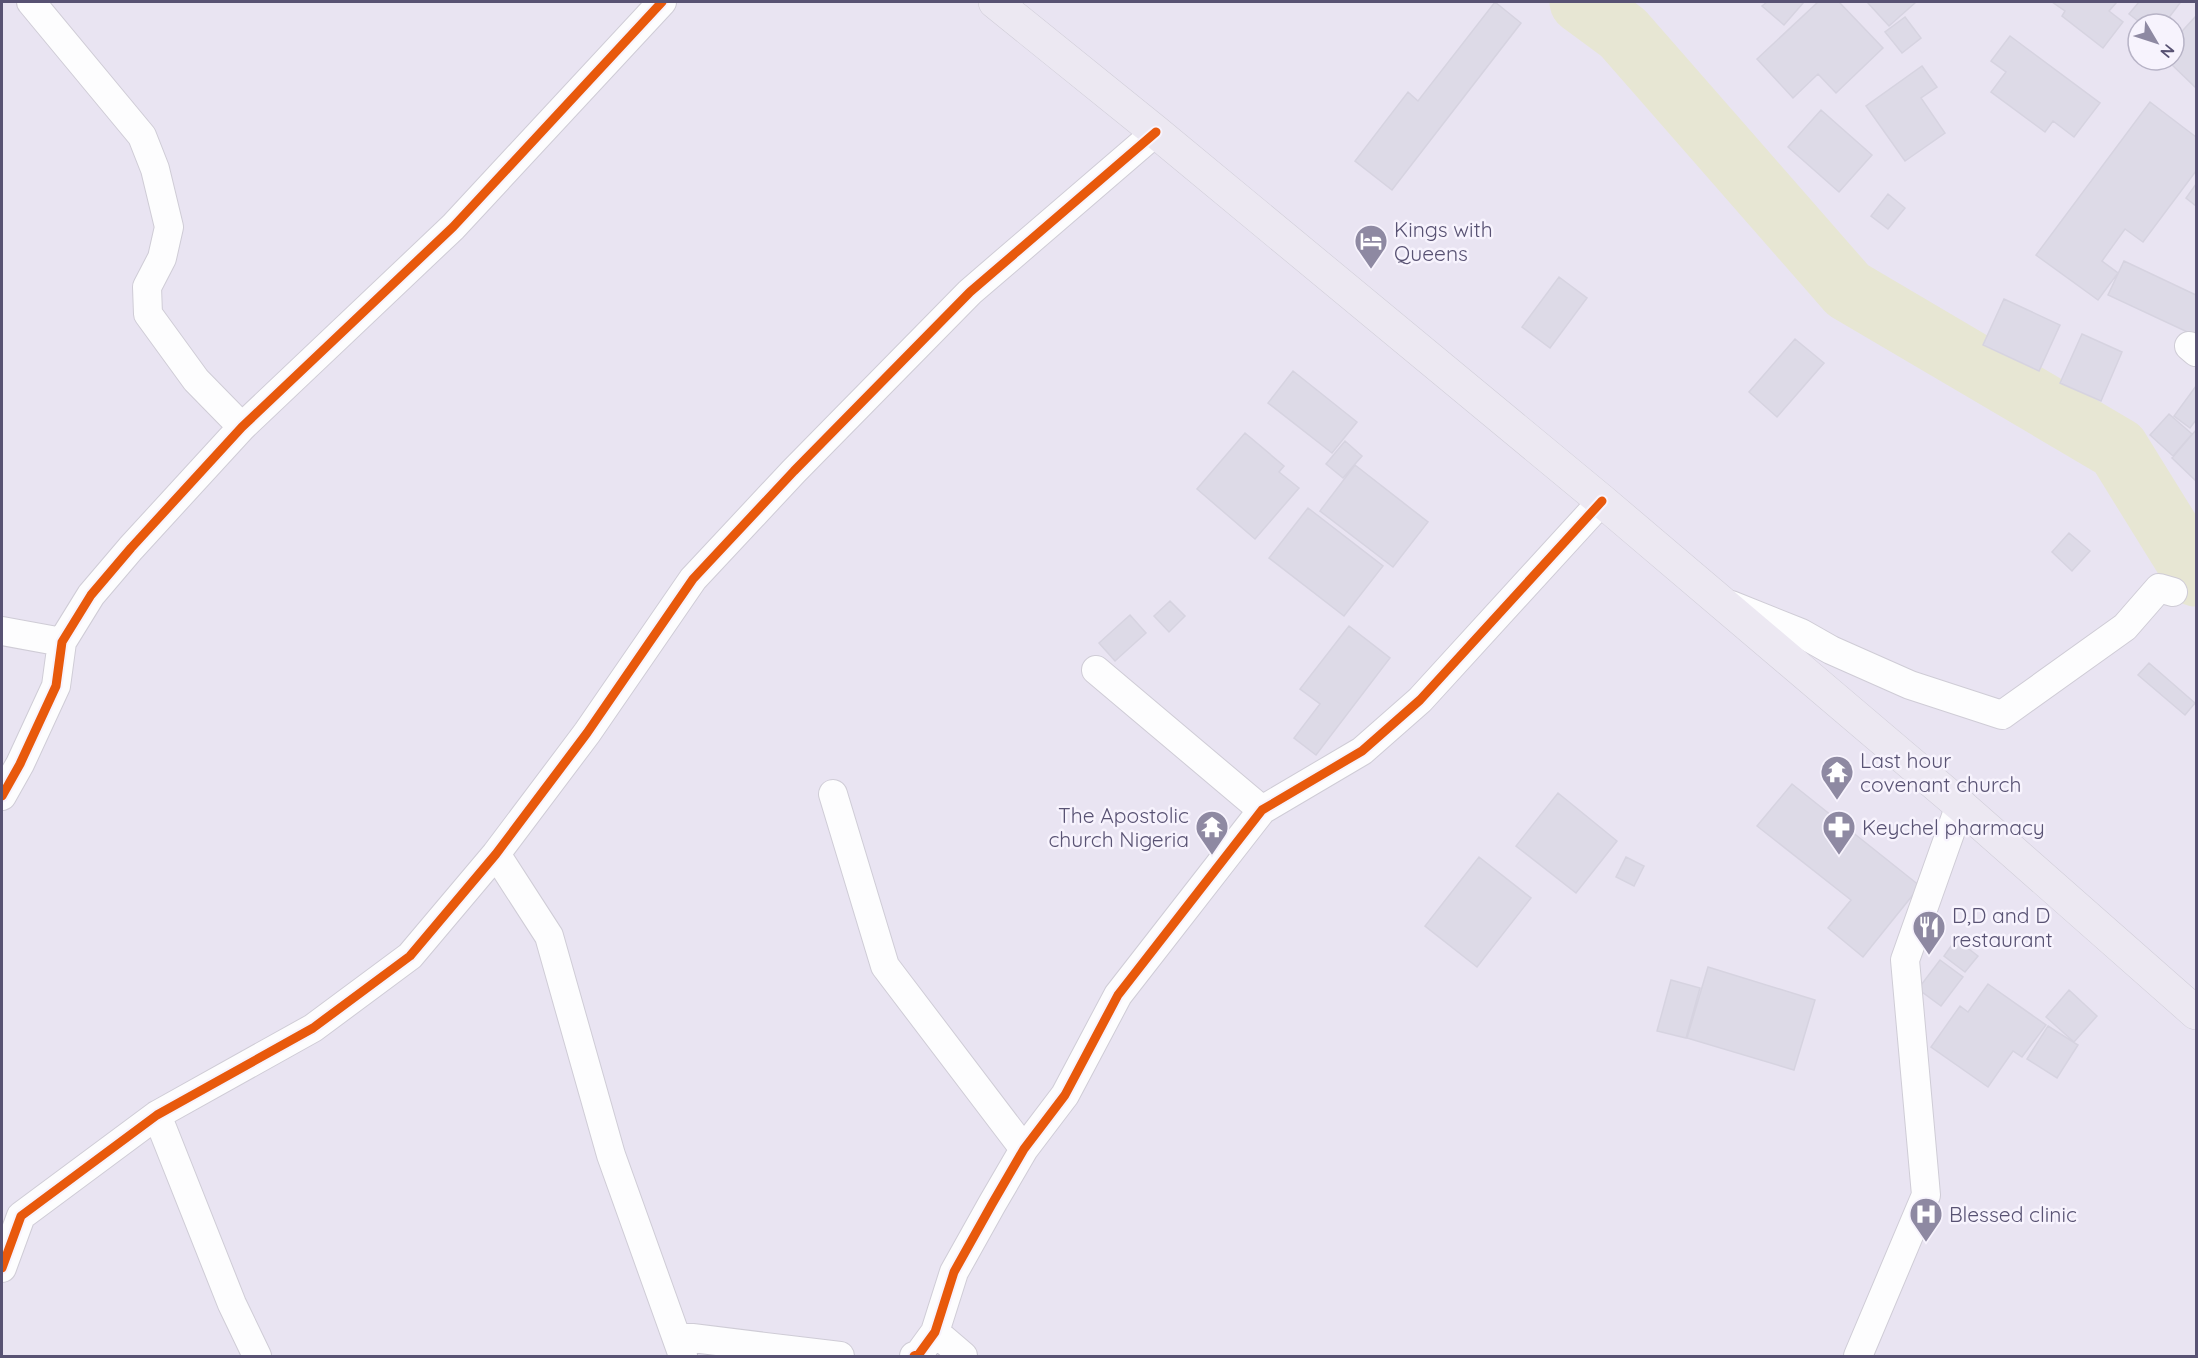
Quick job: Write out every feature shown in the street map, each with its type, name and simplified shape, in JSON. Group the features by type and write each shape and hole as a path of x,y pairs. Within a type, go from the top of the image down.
{"main road":[{"path":"995,2 1156,132 1602,501 1960,804 2196,1013"}],"street":[{"path":"30,2 142,136 155,168 169,227 162,258 147,286 148,314 196,380 242,427"},
{"path":"2,796 20,764 56,686 62,642 98,587 242,427 453,227 662,2"},
{"path":"2,1268 11,1221 157,1115 313,1028 410,956 496,854 587,733 693,579 970,292 1156,132"},
{"path":"914,1356 919,1354 935,1332 954,1272 1024,1149 1065,1095 1118,995 1262,810 1362,751 1420,700 1602,501"},
{"path":"1717,600 1801,633 1831,650 1910,685 2002,715 2125,627 2159,588 2173,592"},
{"path":"2,631 62,642"},
{"path":"1096,670 1262,810"},
{"path":"833,794 885,966 1024,1149"},
{"path":"1858,1356 1926,1195 1905,960 1960,804"},
{"path":"496,854 549,936 611,1155 679,1346 840,1356"},
{"path":"157,1115 232,1304 257,1356"},
{"path":"935,1332 963,1356"}],"shaded area":[{"path":"2,2 2196,2 2196,1356 2,1356"}],"building":[{"path":"1495,2 1521,23 1392,190 1355,161 1408,92 1418,101"},
{"path":"1767,2 1804,2 1784,25 1762,6"},
{"path":"1818,2 1839,2 1883,48 1836,93 1818,74 1793,98 1757,59"},
{"path":"1867,2 1916,2 1889,26"},
{"path":"2052,2 2117,2 2109,11 2123,22 2103,48 2062,16 2065,11"},
{"path":"2139,2 2180,3 2173,12 2131,12"},
{"path":"2196,16 2196,88 2179,72 2186,72 2186,27"},
{"path":"1905,17 1921,38 1902,53 1885,32"},
{"path":"2010,36 2100,103 2074,137 2053,121 2045,132 1991,92 2006,72 1991,61"},
{"path":"1922,66 1937,87 1921,98 1945,133 1905,161 1866,106"},
{"path":"2150,102 2196,137 2196,171 2143,242 2125,229 2102,261 2118,273 2098,300 2036,255"},
{"path":"1821,110 1872,155 1839,192 1788,147"},
{"path":"2196,184 2196,206 2186,198"},
{"path":"1888,194 1905,208 1888,229 1871,216"},
{"path":"2124,261 2196,295 2196,336 2108,295"},
{"path":"1559,277 1587,298 1550,348 1522,327"},
{"path":"2004,299 2060,325 2039,371 1983,345"},
{"path":"2082,334 2122,352 2101,401 2060,383"},
{"path":"1795,339 1824,363 1777,417 1749,392"},
{"path":"1293,371 1357,422 1332,453 1268,403"},
{"path":"2196,386 2196,420 2190,428 2174,416"},
{"path":"2169,414 2192,434 2173,456 2150,435"},
{"path":"2196,430 2196,481 2172,458"},
{"path":"1245,433 1284,466 1279,472 1299,488 1255,539 1197,489"},
{"path":"1345,441 1362,456 1343,478 1326,464"},
{"path":"1355,465 1428,522 1393,567 1320,511"},
{"path":"1308,508 1383,566 1344,616 1269,558"},
{"path":"2069,533 2090,551 2072,571 2052,552"},
{"path":"1170,601 1185,616 1169,632 1154,616"},
{"path":"1130,615 1146,633 1115,661 1099,643"},
{"path":"1349,626 1390,658 1316,755 1294,738 1320,704 1300,689"},
{"path":"2149,663 2195,703 2185,715 2138,675"},
{"name":"Keychel pharmacy","path":"1792,784 1920,886 1863,957 1828,928 1851,900 1757,826"},
{"path":"1558,793 1617,841 1576,893 1516,846"},
{"path":"1479,857 1531,898 1477,967 1425,926"},
{"path":"1626,857 1644,866 1634,886 1616,877"},
{"path":"1956,939 1978,956 1965,972 1944,956"},
{"path":"1940,960 1963,977 1941,1006 1918,989"},
{"path":"1708,967 1815,1000 1794,1070 1687,1038"},
{"path":"1671,980 1700,988 1686,1038 1657,1031"},
{"path":"1988,984 2046,1025 2022,1057 2013,1051 1988,1087 1931,1047 1960,1006 1968,1012"},
{"path":"2069,990 2097,1016 2074,1042 2046,1017"},
{"path":"2048,1026 2078,1045 2057,1078 2027,1059"}],"waterway":[{"path":"1581,2 1623,33 1848,290 2118,449 2196,575"}],"cycle path":[{"path":"2,796 20,764 56,686 62,642 91,595 242,427 453,227 662,2"},
{"path":"2,1268 21,1216 157,1115 313,1028 410,956 496,854 587,733 693,579 794,471 970,292 1156,132"},
{"path":"914,1356 919,1354 935,1332 954,1272 992,1204 1024,1149 1065,1095 1118,995 1262,810 1362,751 1420,700 1602,501"}],"place":[{"name":"Kings with Queens","path":"1371,270"},
{"name":"Last hour covenant church","path":"1837,801"},
{"name":"The Apostolic church Nigeria","path":"1212,856"},
{"name":"Keychel pharmacy","path":"1839,856"},
{"name":"D,D and D restaurant","path":"1929,956"},
{"name":"Blessed clinic","path":"1926,1243"}]}
